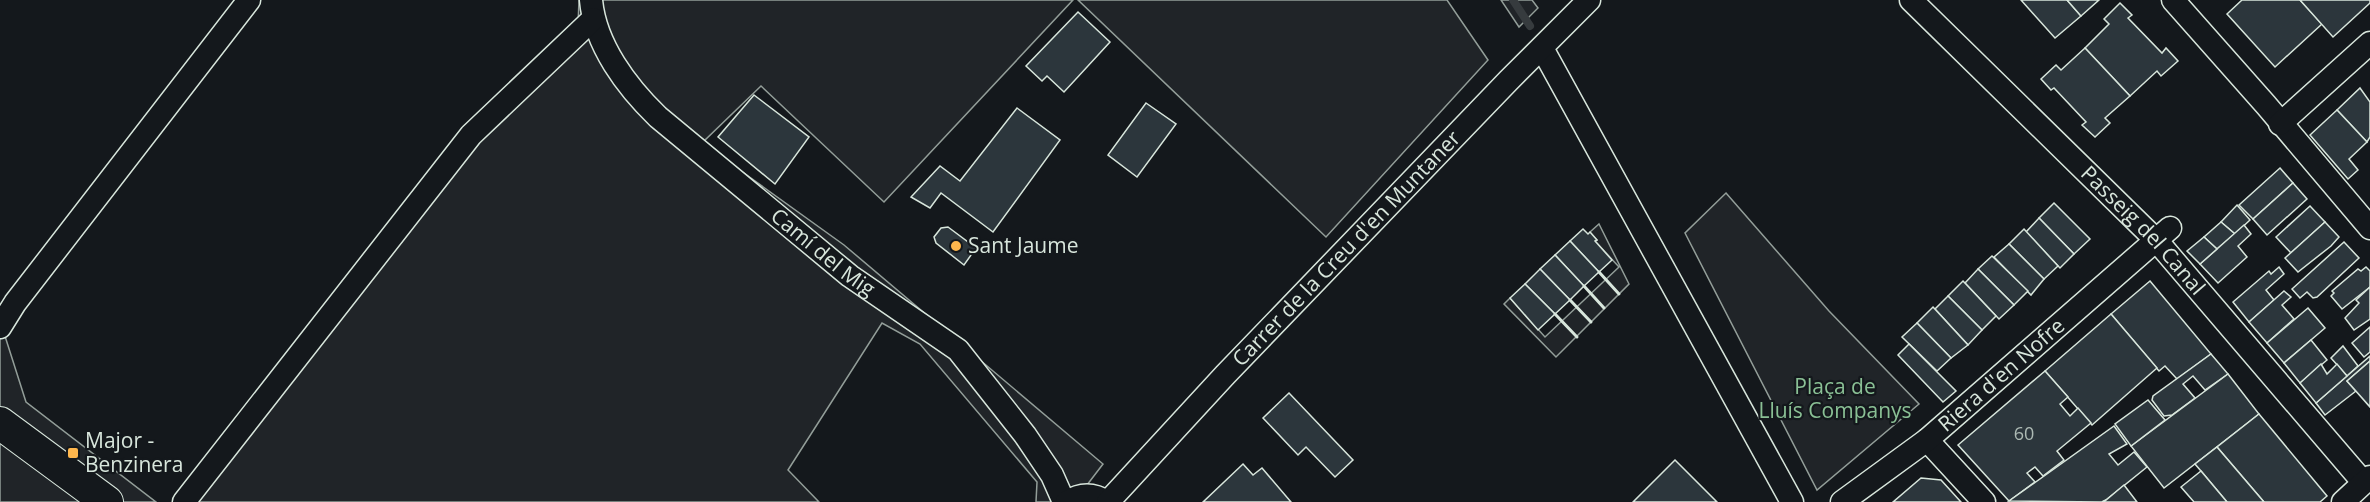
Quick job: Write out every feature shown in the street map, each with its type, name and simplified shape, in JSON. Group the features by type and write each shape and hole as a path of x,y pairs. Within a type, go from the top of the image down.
{"street":[{"path":"0,327 15,303 249,0"},
{"name":"Carrer de la Creu d'en Muntaner","path":"1108,502 1233,366 1589,0"},
{"name":"Passeig del Canal","path":"1911,0 2163,234 2367,484"},
{"path":"2173,0 2370,228"},
{"path":"184,502 471,135 593,6"},
{"name":"Camí del Mig","path":"593,6 601,40 636,96 658,117 850,276 958,350 1025,435 1052,475 1066,502"},
{"path":"2280,124 2370,43"},
{"path":"1542,48 1792,502"},
{"name":"Riera d'en Nofre","path":"1842,502 1927,440 2163,234"},
{"path":"0,423 107,502"},
{"path":"1927,440 1984,502"},
{"path":"2343,502 2367,484"},
{"path":"1066,502 1076,496 1090,495 1108,502"}],"green space":[{"path":"579,0 1073,0 884,202 761,86 702,143 844,245 1103,464 1074,502 1036,502 1037,482 920,344 882,323 788,470 819,502 176,502 578,25"},
{"path":"1078,0 1447,0 1488,60 1326,237"},
{"path":"1501,0 1532,0 1538,8 1519,27"},
{"name":"Plaça de Lluís Companys","path":"1726,193 1829,311 1919,404 1817,490 1685,233"},
{"path":"1599,224 1629,284 1556,357 1504,304 1510,298 1545,337 1619,267 1595,241 1597,240 1590,232"},
{"path":"0,330 4,333 26,402 156,502 0,502"}],"building":[{"path":"2021,0 2067,0 2081,16 2055,38"},
{"path":"2067,0 2099,0 2081,16"},
{"path":"2242,0 2300,0 2322,24 2275,67 2227,14"},
{"path":"2300,0 2370,0 2370,3 2333,37"},
{"path":"2120,3 2132,15 2128,18 2162,53 2166,48 2178,61 2161,76 2157,71 2130,96 2085,48 2109,24 2104,19"},
{"path":"1078,12 1110,42 1064,92 1047,76 1042,81 1026,66"},
{"path":"2085,48 2130,96 2105,118 2110,123 2095,137 2082,125 2086,122 2054,88 2051,90 2041,79 2056,65 2061,70"},
{"path":"2360,88 2370,102 2370,137 2367,142 2337,110"},
{"path":"754,95 809,137 775,184 718,137"},
{"path":"1146,103 1176,124 1137,177 1108,155"},
{"path":"1017,108 1060,140 993,232 941,193 930,208 911,197 940,166 960,181"},
{"path":"2337,110 2367,142 2349,159 2358,170 2348,179 2310,135"},
{"path":"2280,168 2293,183 2253,219 2239,205"},
{"path":"2293,183 2307,199 2267,235 2253,219"},
{"path":"2054,203 2090,239 2074,254 2039,218"},
{"path":"2237,205 2250,220 2235,234 2221,222"},
{"path":"2310,206 2325,222 2291,253 2276,237"},
{"path":"2039,218 2074,254 2060,268 2026,232"},
{"path":"2221,222 2235,234 2217,249 2204,237"},
{"path":"2325,222 2339,237 2298,272 2285,258"},
{"path":"2244,225 2251,234 2238,246 2247,257 2218,283 2200,264"},
{"name":"Sant Jaume","path":"948,227 976,248 964,265 936,243 934,237 941,228"},
{"path":"1583,229 1588,234 1590,232 1612,260 1599,272 1570,241"},
{"path":"2024,229 2058,266 2044,279 2009,244"},
{"path":"2204,237 2217,249 2200,264 2187,251"},
{"path":"1570,241 1599,272 1584,286 1555,255"},
{"path":"2344,242 2359,258 2317,297 2313,298 2307,292 2300,298 2292,289"},
{"path":"2009,244 2044,279 2031,295 1994,257"},
{"path":"1555,255 1584,286 1570,300 1540,269"},
{"path":"1992,256 2028,291 2014,305 1978,269"},
{"path":"2279,267 2284,274 2266,290 2274,300 2249,322 2233,302 2269,271 2271,274"},
{"path":"2366,267 2370,271 2370,287 2342,309 2331,296 2334,293 2332,291 2358,269 2361,271"},
{"path":"1540,269 1570,300 1555,314 1525,284"},
{"path":"1978,269 2014,305 1999,319 1965,283"},
{"path":"1963,281 1996,316 1982,330 1948,296"},
{"path":"2150,281 2211,354 2177,379 2165,366 2159,371 2111,314"},
{"path":"1525,284 1555,314 1538,330 1510,298"},
{"path":"2370,287 2370,319 2354,330 2345,318 2359,303 2356,300"},
{"path":"2284,291 2291,297 2282,305 2294,319 2267,343 2249,322"},
{"path":"1948,296 1982,330 1968,345 1935,309"},
{"path":"1933,307 1968,345 1951,358 1917,323"},
{"path":"2308,308 2325,328 2284,363 2267,343"},
{"path":"2111,314 2157,368 2092,425 2045,371"},
{"path":"1917,323 1951,358 1937,371 1902,337"},
{"path":"2370,327 2370,352 2364,357 2352,343"},
{"path":"2311,340 2327,360 2300,383 2284,363"},
{"path":"1909,344 1956,391 1943,402 1898,355"},
{"path":"2343,346 2358,366 2347,376 2331,358"},
{"path":"2211,354 2228,374 2205,390 2193,376 2183,384 2195,398 2172,415 2164,416 2152,400 2153,396"},
{"path":"2370,356 2370,361 2347,381 2356,391 2325,415 2316,403"},
{"path":"2370,361 2370,407 2347,381"},
{"path":"2321,364 2327,374 2337,364 2347,376 2316,403 2300,383"},
{"path":"2045,371 2068,397 2060,404 2070,416 2078,408 2091,423 2057,451 2064,460 2043,476 2035,467 2027,473 2035,482 2009,501 1958,445"},
{"path":"2228,374 2259,414 2164,488 2131,446"},
{"path":"1289,393 1353,460 1335,477 1306,447 1298,455 1263,418"},
{"path":"2148,400 2165,420 2131,446 2115,424"},
{"path":"2259,414 2327,496 2320,502 2264,502 2217,447"},
{"path":"2114,426 2127,444 2109,454 2118,465 2134,452 2147,467 2106,500 2102,502 2009,501"},
{"path":"2217,447 2264,502 2227,502 2195,464"},
{"path":"1675,460 1717,502 1633,502"},
{"path":"1243,464 1253,475 1262,468 1291,502 1203,502"},
{"path":"2201,471 2227,502 2194,502 2181,487"},
{"path":"1921,478 1941,480 1961,502 1893,502"},
{"path":"2124,485 2137,502 2102,502 2106,500"}],"waterway":[{"path":"1513,0 1530,26"}],"wall":[{"path":"1599,272 1619,294"},
{"path":"1584,286 1604,308"},
{"path":"1570,300 1591,322"},
{"path":"1555,314 1577,337"}],"place":[{"name":"Sant Jaume","path":"956,246"},
{"name":"Major - Benzinera","path":"73,453"}]}
